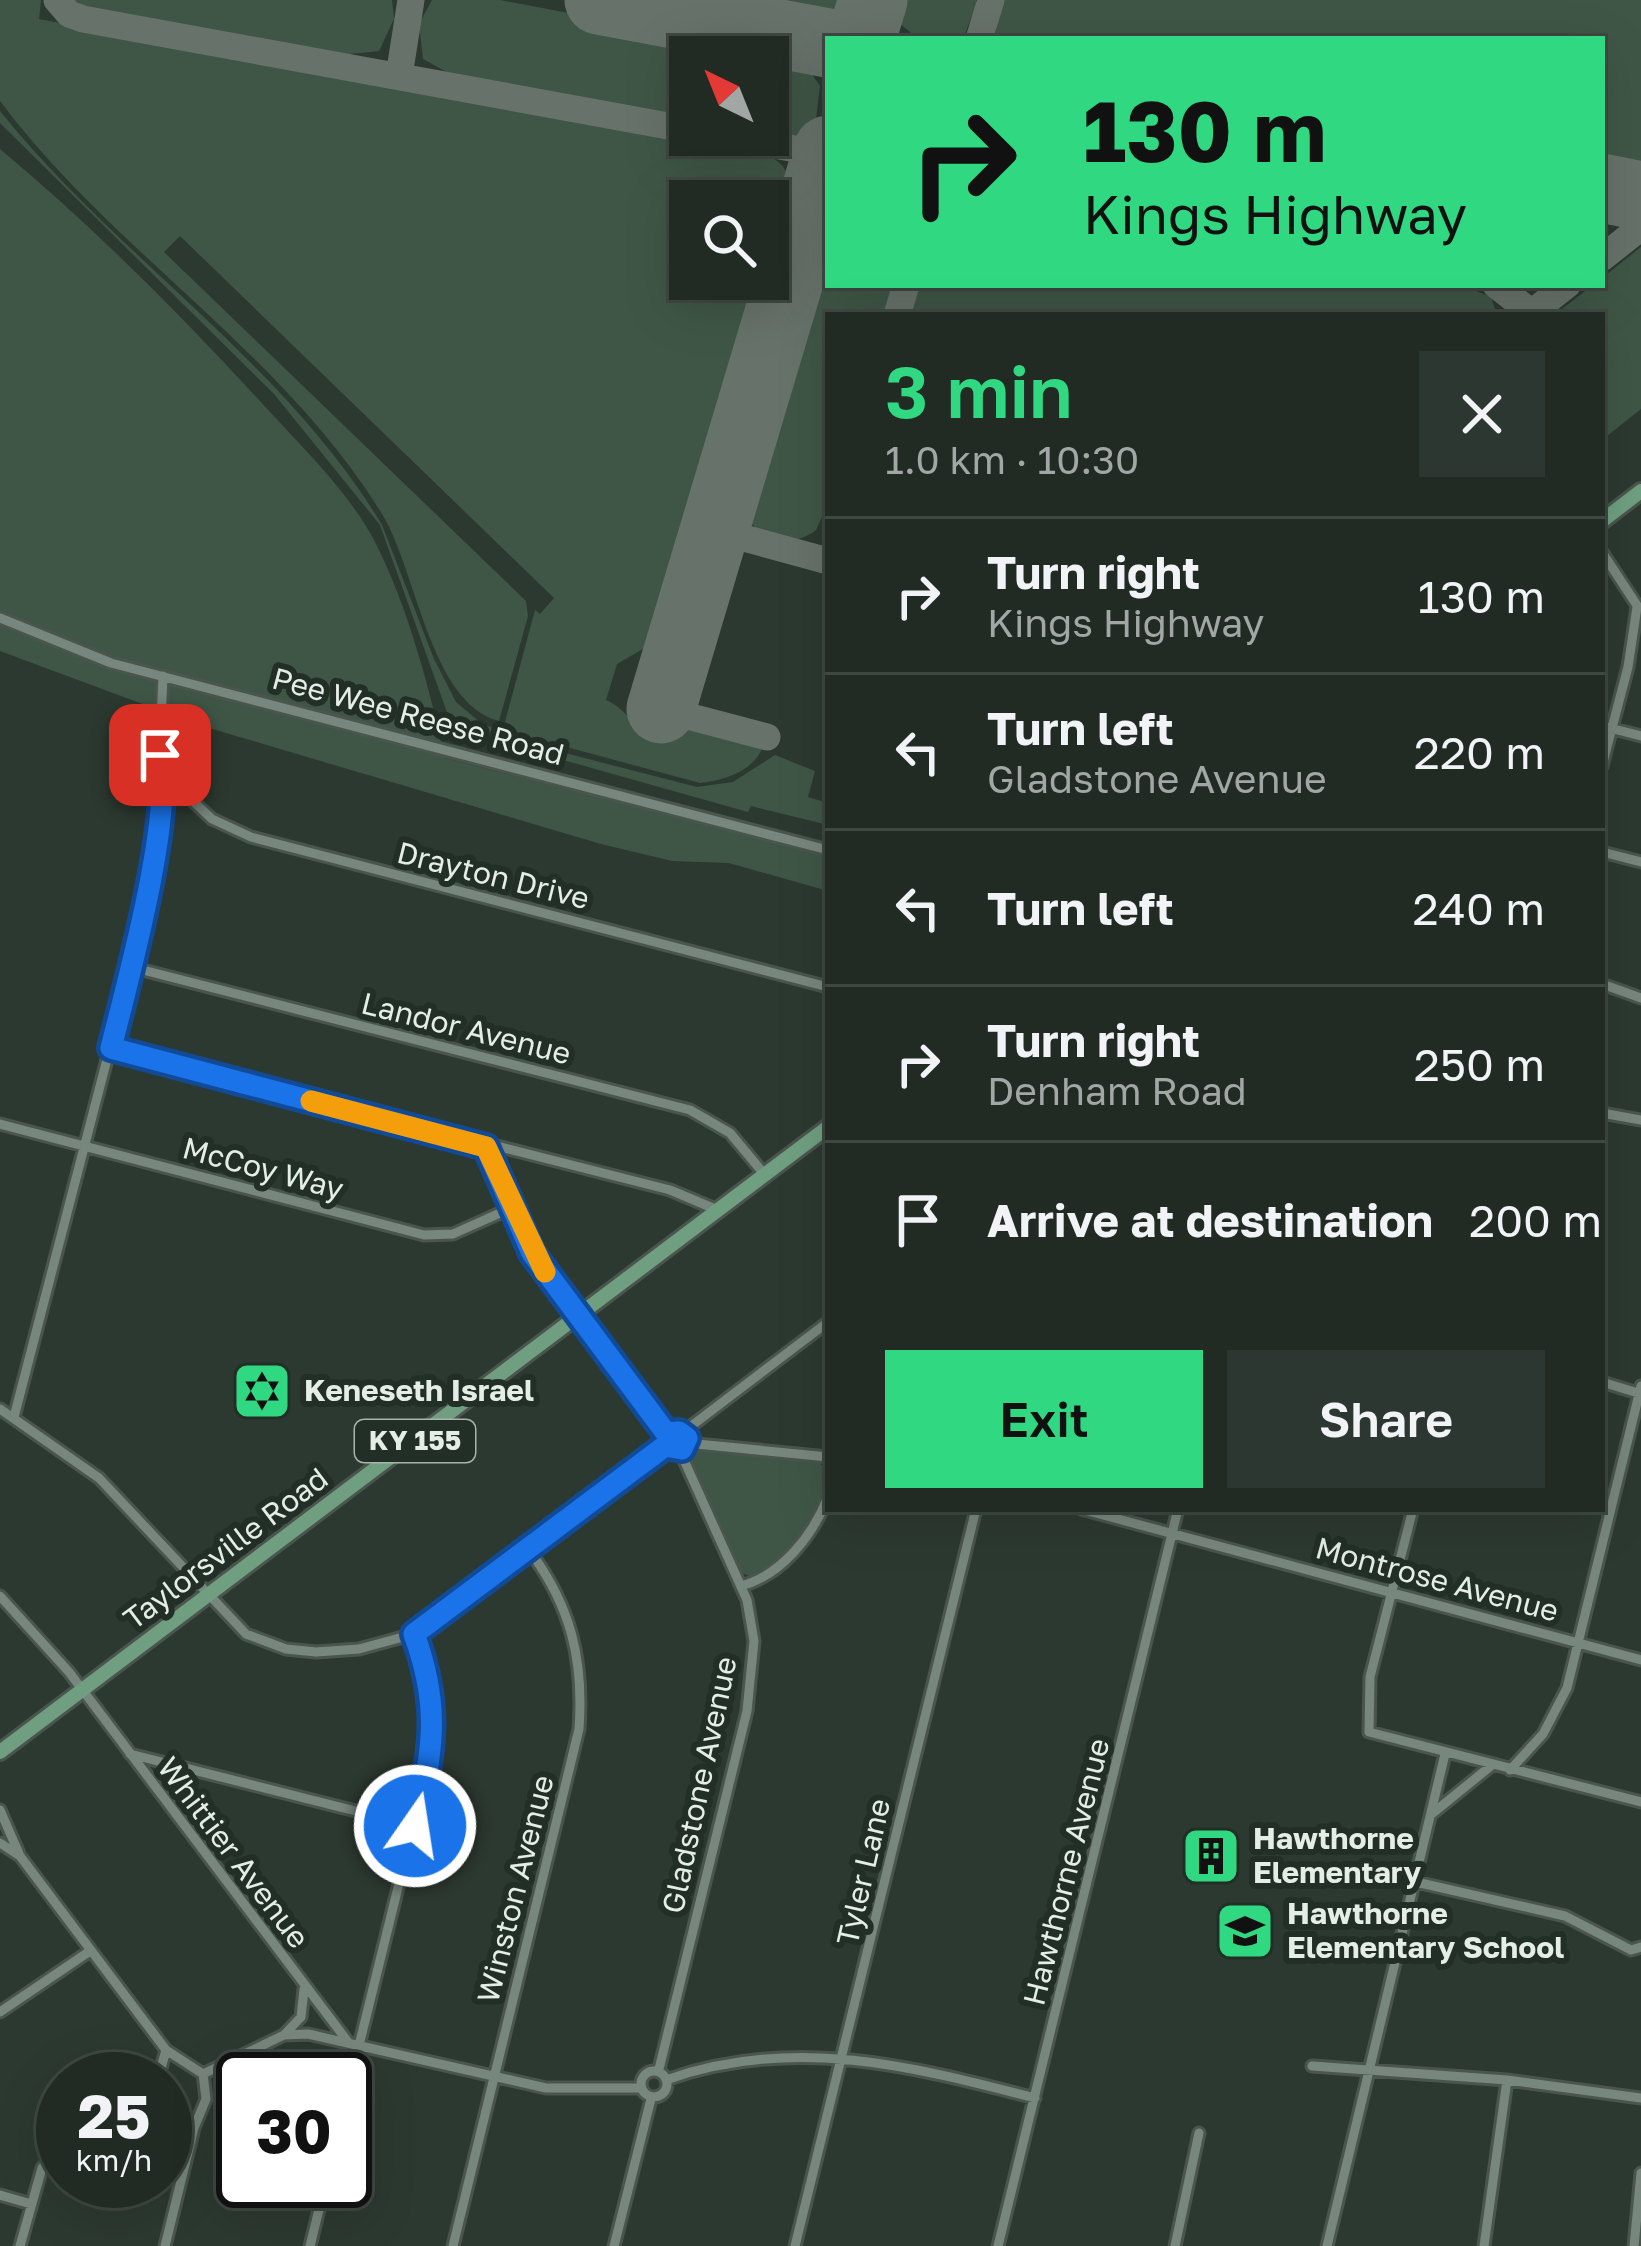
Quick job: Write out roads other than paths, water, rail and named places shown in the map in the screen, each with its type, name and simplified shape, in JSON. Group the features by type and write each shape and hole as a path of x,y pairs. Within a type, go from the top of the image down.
{"main road":[{"path":"1605,519 1641,491"},
{"name":"Taylorsville Road","path":"0,1752 825,1129"}],"street":[{"path":"1605,557 1639,608 1607,727 1641,736"},
{"name":"Pee Wee Reese Road","path":"0,618 80,652 163,676 825,849"},
{"path":"14,1417 131,967 164,774 160,744 163,676"},
{"name":"Drayton Drive","path":"164,774 212,819 264,841 825,986"},
{"path":"1605,853 1641,862"},
{"name":"Landor Avenue","path":"131,967 690,1110 730,1133 766,1175"},
{"path":"1605,985 1641,998"},
{"path":"111,1048 486,1147 670,1190 720,1211"},
{"path":"1605,1114 1641,1120"},
{"name":"McCoy Way","path":"0,1124 424,1235 453,1234 511,1208"},
{"path":"486,1147 532,1253 666,1433 683,1442"},
{"path":"683,1442 825,1324"},
{"path":"1510,1770 1558,1709 1579,1643 1640,1391 1605,1383"},
{"path":"0,1409 99,1478 246,1634 286,1649 359,1649 414,1634 665,1446 683,1442 825,1459"},
{"path":"665,1446 666,1433"},
{"name":"Gladstone Avenue","path":"659,2069 752,1689 754,1641 741,1586 683,1442"},
{"path":"741,1586 769,1573 794,1551 825,1502"},
{"name":"Tyler Lane","path":"795,2246 975,1512"},
{"name":"Montrose Avenue","path":"1092,1512 1641,1660"},
{"name":"Hawthorne Avenue","path":"998,2246 1177,1512"},
{"path":"1411,1512 1366,1699 1366,1726 1375,1737 1641,1802"},
{"name":"Winston Avenue","path":"453,2246 562,1811 582,1689 569,1620 529,1550"},
{"name":"Whittier Avenue","path":"0,1596 82,1690 304,1988 353,2043"},
{"path":"352,2052 415,1826 434,1725 432,1688 414,1634"},
{"path":"130,1754 415,1826"},
{"path":"1327,2246 1444,1754"},
{"path":"1432,1813 1492,1765"},
{"path":"158,1791 173,1766"},
{"path":"0,1810 20,1856 166,2050 203,2074"},
{"path":"0,1843 20,1856"},
{"path":"1416,1882 1565,1916 1636,1948 1641,1961"},
{"path":"0,2012 90,1951"},
{"path":"203,2074 284,2035 301,2017 304,1988"},
{"path":"284,2035 308,2033 572,2091 642,2088"},
{"path":"614,2246 651,2099 666,2080 751,2058 842,2057 921,2069 1035,2098"},
{"path":"1312,2066 1369,2074 1507,2080 1641,2098"},
{"path":"642,2088 650,2072 659,2069 666,2080"},
{"path":"165,2246 194,2128 206,2099 203,2074"},
{"path":"1484,2246 1507,2080"},
{"path":"642,2088 651,2099"},
{"path":"1175,2246 1199,2133"},
{"path":"1634,2246 1641,2173"},
{"path":"20,2246 36,2188"},
{"path":"0,2195 31,2204"},
{"path":"310,2246 319,2208"}],"place":[{"name":"Keneseth Israel","path":"262,1391"},
{"name":"Hawthorne Elementary","path":"1211,1856"},
{"name":"Hawthorne Elementary School","path":"1245,1931"}]}
